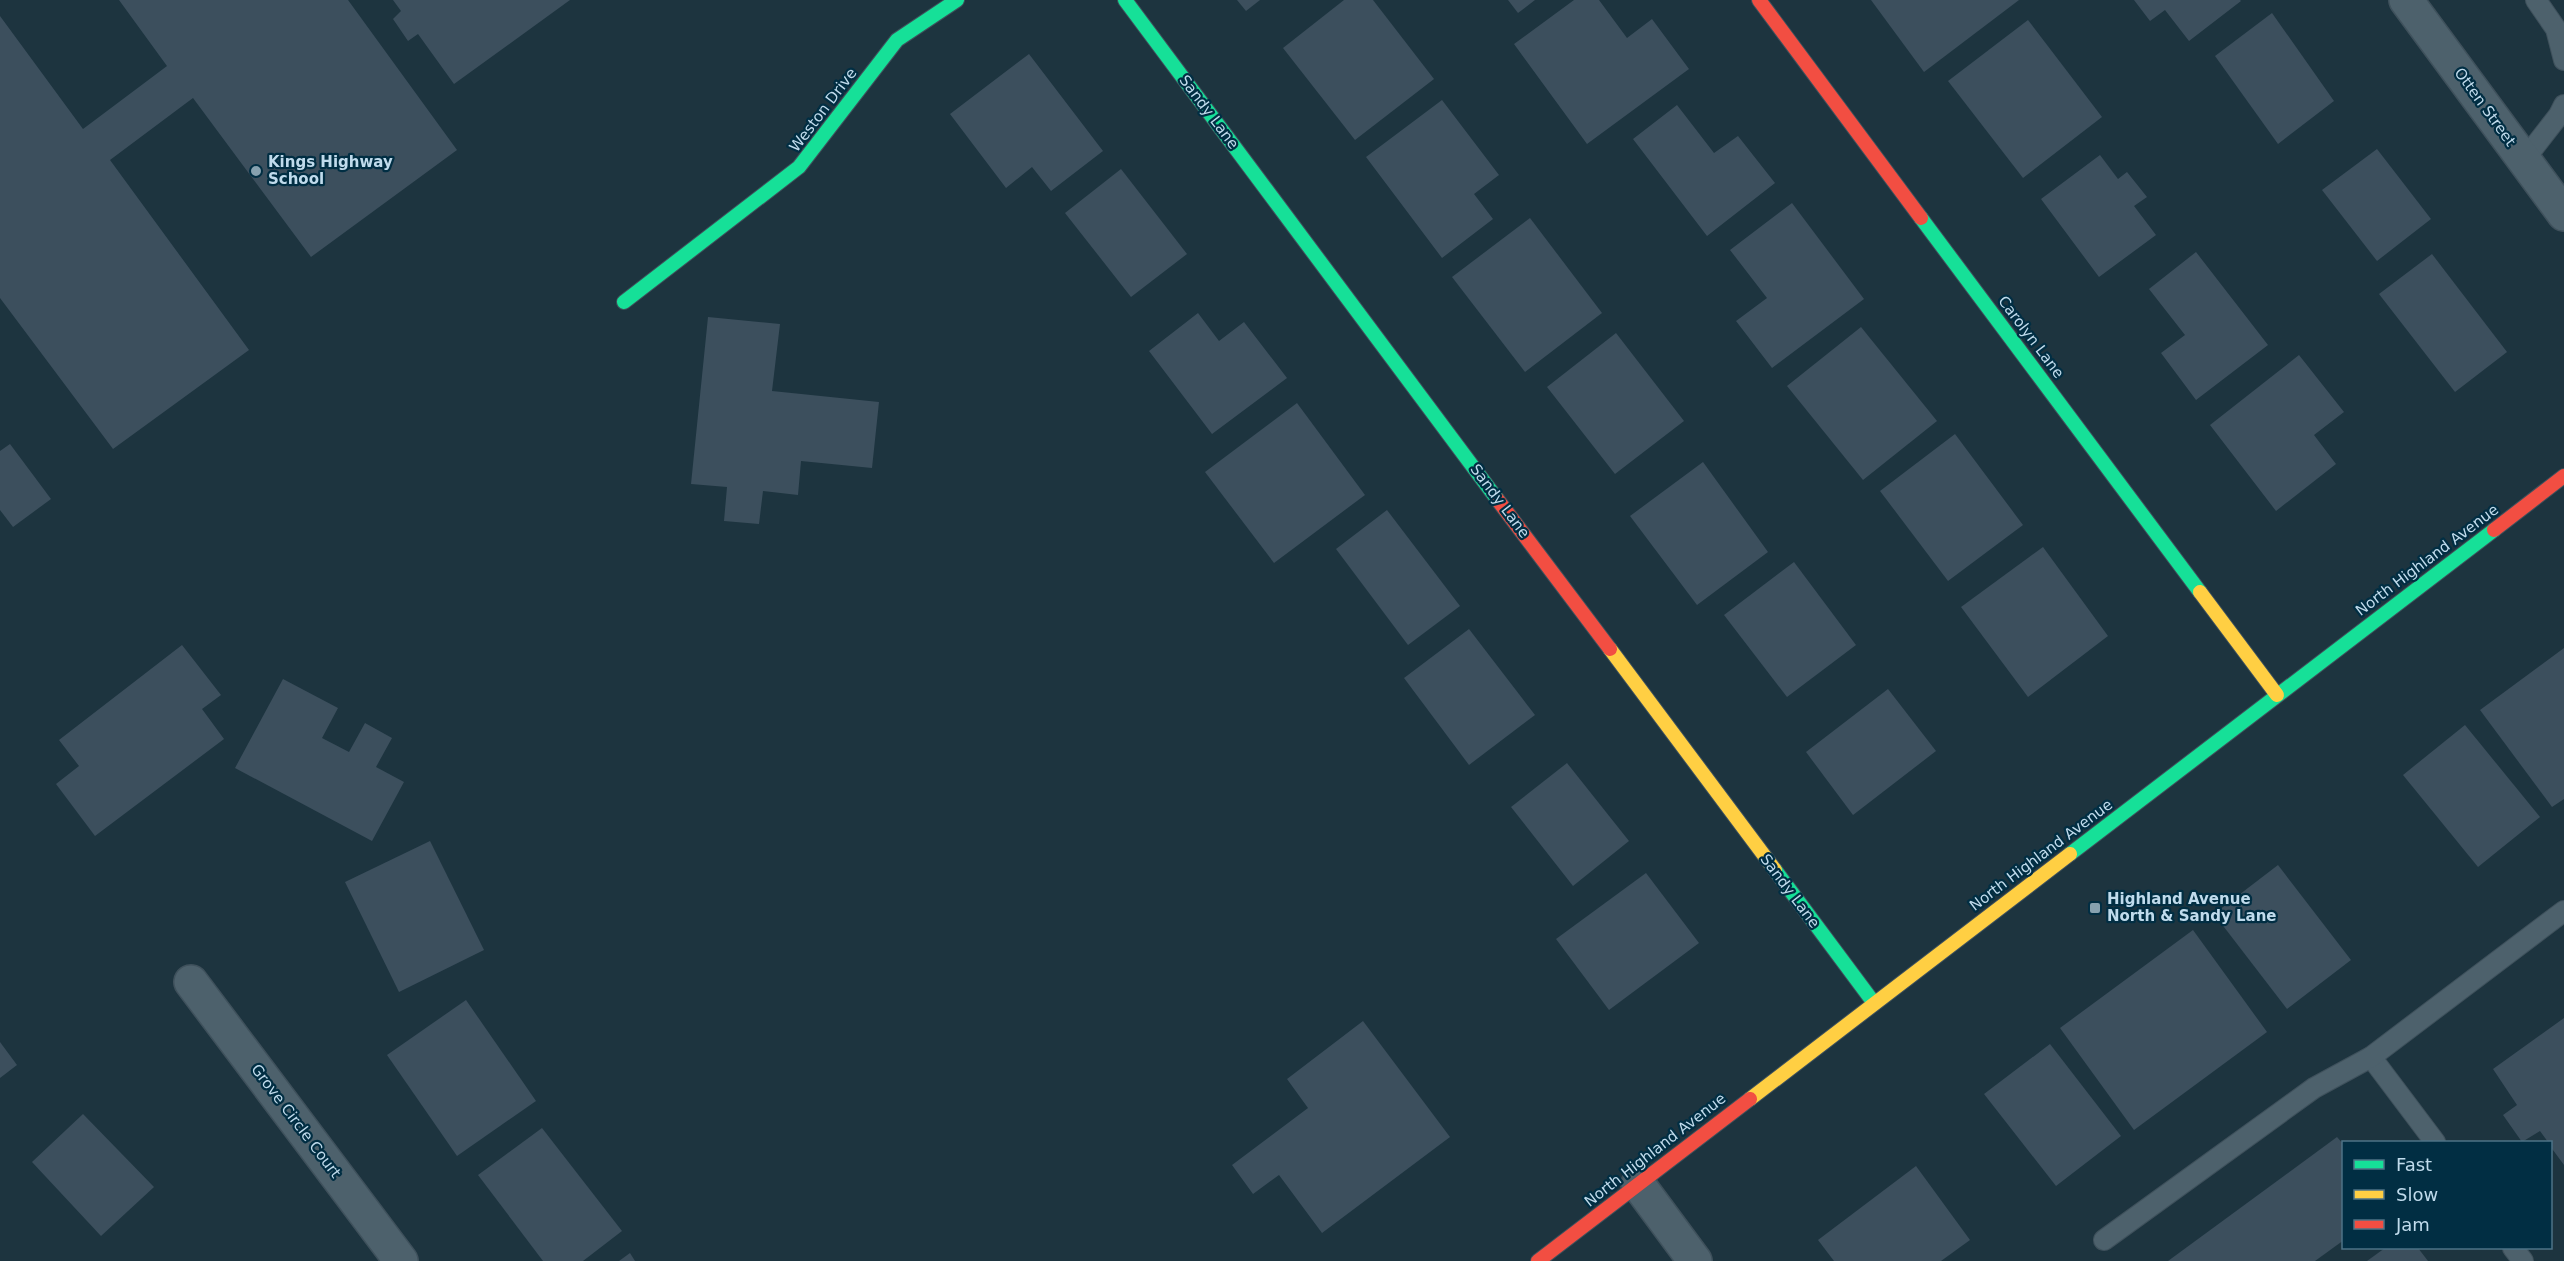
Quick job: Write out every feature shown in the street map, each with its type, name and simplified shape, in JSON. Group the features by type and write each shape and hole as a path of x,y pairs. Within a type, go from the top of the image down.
{"street":[{"name":"Weston Drive","path":"624,302 799,167 897,40 957,0"},
{"name":"Sandy Lane","path":"1125,0 1874,1003"},
{"name":"Carolyn Lane","path":"1759,0 2277,694"},
{"name":"Otten Street","path":"2406,0 2564,214"},
{"name":"North Highland Avenue","path":"1538,1261 2564,476"},
{"name":"Grove Circle Court","path":"191,982 400,1261"},
{"path":"1638,1184 1695,1261"}],"lane":[{"path":"2536,0 2556,29 2564,60"},
{"path":"2524,160 2559,115 2564,105"},
{"path":"2104,1240 2314,1088 2371,1057 2564,911"},
{"path":"2371,1057 2434,1141"},
{"path":"2514,1249 2523,1261"}],"building":[{"path":"119,0 348,0 457,150 311,257 193,98 110,160 249,350 113,449 0,298 0,16 83,129 167,66"},
{"path":"393,0 570,0 454,84 418,34 408,41 393,19 401,11"},
{"path":"1237,0 1260,0 1246,11"},
{"path":"1344,0 1373,0 1434,79 1355,140 1283,48"},
{"path":"1508,0 1535,0 1518,13"},
{"path":"1574,0 1599,0 1627,38 1652,19 1689,69 1587,144 1514,44"},
{"path":"1871,0 2019,0 1924,72"},
{"path":"2134,0 2241,1 2189,41 2165,10 2150,21"},
{"path":"2272,13 2334,101 2278,144 2215,56"},
{"path":"2028,20 2102,117 2023,178 1948,81"},
{"path":"1029,54 1103,151 1051,191 1032,167 1006,188 950,114"},
{"path":"1442,100 1499,175 1474,194 1493,219 1442,258 1366,157"},
{"path":"1677,105 1714,153 1738,136 1775,183 1707,236 1633,139"},
{"path":"2377,149 2431,219 2377,261 2322,190"},
{"path":"2100,155 2118,179 2127,172 2147,197 2134,206 2156,235 2099,277 2041,199"},
{"path":"1121,169 1187,254 1131,297 1065,213"},
{"path":"1792,203 1864,299 1772,368 1736,321 1767,298 1730,250"},
{"path":"1530,218 1602,313 1525,372 1452,277"},
{"path":"2196,252 2268,345 2196,400 2161,353 2185,335 2149,289"},
{"path":"2432,254 2507,352 2455,392 2379,294"},
{"path":"1198,313 1219,341 1244,322 1287,378 1212,434 1149,351"},
{"path":"708,317 780,324 772,391 879,402 872,468 801,461 798,495 763,491 759,524 724,521 727,487 691,484"},
{"path":"1861,327 1937,421 1863,480 1787,386"},
{"path":"1616,333 1684,421 1615,474 1547,387"},
{"path":"2299,355 2344,412 2314,435 2336,464 2276,511 2210,425"},
{"path":"1297,403 1365,495 1274,563 1205,472"},
{"path":"1955,434 2023,525 1948,581 1880,491"},
{"path":"10,444 51,499 13,527 0,510 0,451"},
{"path":"1703,462 1768,552 1697,605 1630,516"},
{"path":"1387,510 1460,606 1408,645 1336,549"},
{"path":"2043,547 2108,636 2028,697 1961,607"},
{"path":"1794,562 1856,645 1787,697 1724,615"},
{"path":"1469,629 1535,715 1469,765 1404,678"},
{"path":"182,645 221,695 202,709 224,739 95,836 56,784 79,766 59,740"},
{"path":"2564,648 2564,799 2552,807 2480,710"},
{"path":"283,679 338,708 322,738 349,752 365,723 392,738 376,767 404,782 372,841 235,768"},
{"path":"1888,689 1936,751 1853,815 1806,752"},
{"path":"2465,725 2540,817 2478,867 2403,775"},
{"path":"1567,763 1629,841 1573,886 1511,807"},
{"path":"430,841 484,950 399,992 345,882"},
{"path":"2278,865 2351,960 2287,1009 2214,914"},
{"path":"1646,873 1699,943 1609,1010 1556,939"},
{"path":"2193,930 2267,1032 2134,1130 2060,1028"},
{"path":"466,1000 536,1101 457,1156 387,1055"},
{"path":"2564,1018 2564,1165 2552,1149 2552,1141 2547,1141 2540,1131 2521,1141 2503,1115 2517,1105 2493,1069"},
{"path":"1363,1021 1450,1137 1322,1233 1279,1175 1253,1194 1232,1165 1308,1108 1287,1079"},
{"path":"0,1042 17,1065 0,1078"},
{"path":"2050,1044 2121,1136 2056,1186 1984,1094"},
{"path":"83,1114 154,1187 101,1236 32,1162"},
{"path":"542,1128 622,1231 583,1261 543,1261 478,1175"},
{"path":"2337,1137 2342,1143 2342,1241 2315,1261 2168,1261"},
{"path":"1916,1166 1970,1240 1941,1261 1834,1261 1818,1240"},
{"path":"2384,1249 2419,1249 2428,1261 2367,1261"},
{"path":"630,1253 635,1261 619,1261"}],"traffic: fast":[{"path":"624,302 799,167 897,40 957,0"},
{"path":"1125,0 1497,499"},
{"path":"1921,218 2200,592"},
{"path":"2070,854 2494,530"},
{"path":"1775,870 1874,1003"}],"traffic: slow":[{"path":"2200,592 2277,695"},
{"path":"1610,649 1775,870"},
{"path":"1750,1099 2070,854"}],"traffic: jam":[{"path":"1759,0 1921,218"},
{"path":"2494,530 2564,476"},
{"path":"1497,499 1610,649"},
{"path":"1538,1261 1750,1099"}],"place":[{"name":"Kings Highway School","path":"256,171"},
{"name":"Highland Avenue North & Sandy Lane","path":"2095,908"}]}
